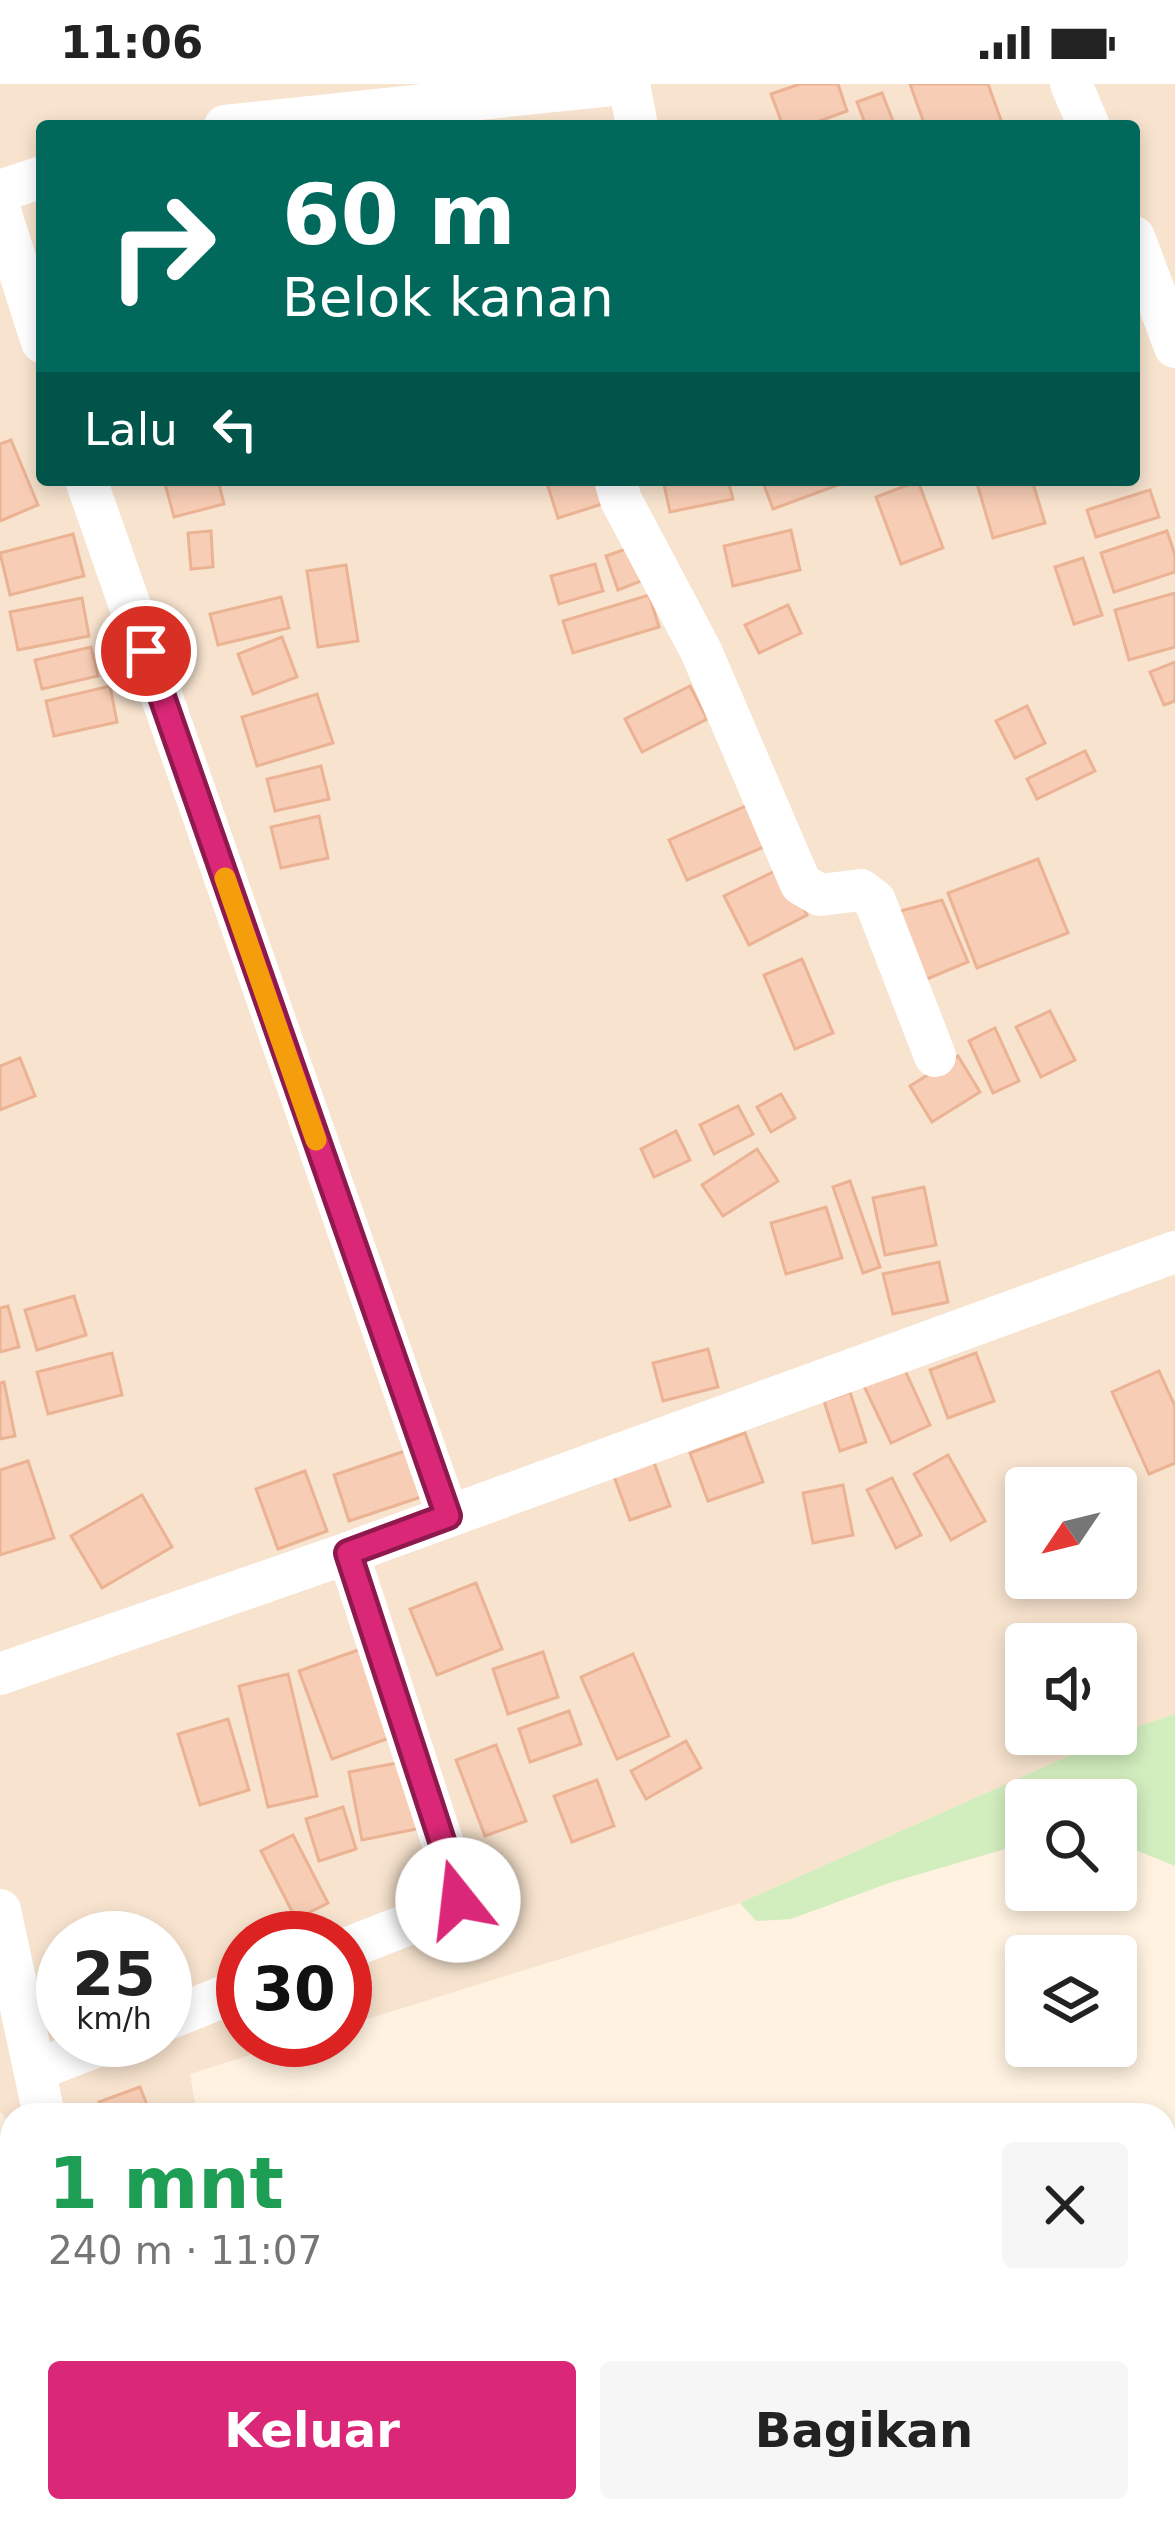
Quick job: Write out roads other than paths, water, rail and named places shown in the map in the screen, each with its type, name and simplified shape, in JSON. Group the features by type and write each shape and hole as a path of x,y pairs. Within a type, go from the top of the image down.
{"street":[{"path":"282,120 625,84 635,120"},
{"path":"1071,84 1086,120"},
{"path":"0,191 36,179"},
{"path":"0,211 36,323"},
{"path":"1140,253 1175,347"},
{"path":"88,486 448,1516"},
{"path":"617,486 701,651 801,884 820,895 861,890 875,901 935,1056"},
{"path":"0,1674 348,1553 1175,1252"},
{"path":"348,1553 458,1890 458,1900 440,1912 372,1938"},
{"path":"0,1910 42,2103"},
{"path":"36,2070 44,2067"}]}
